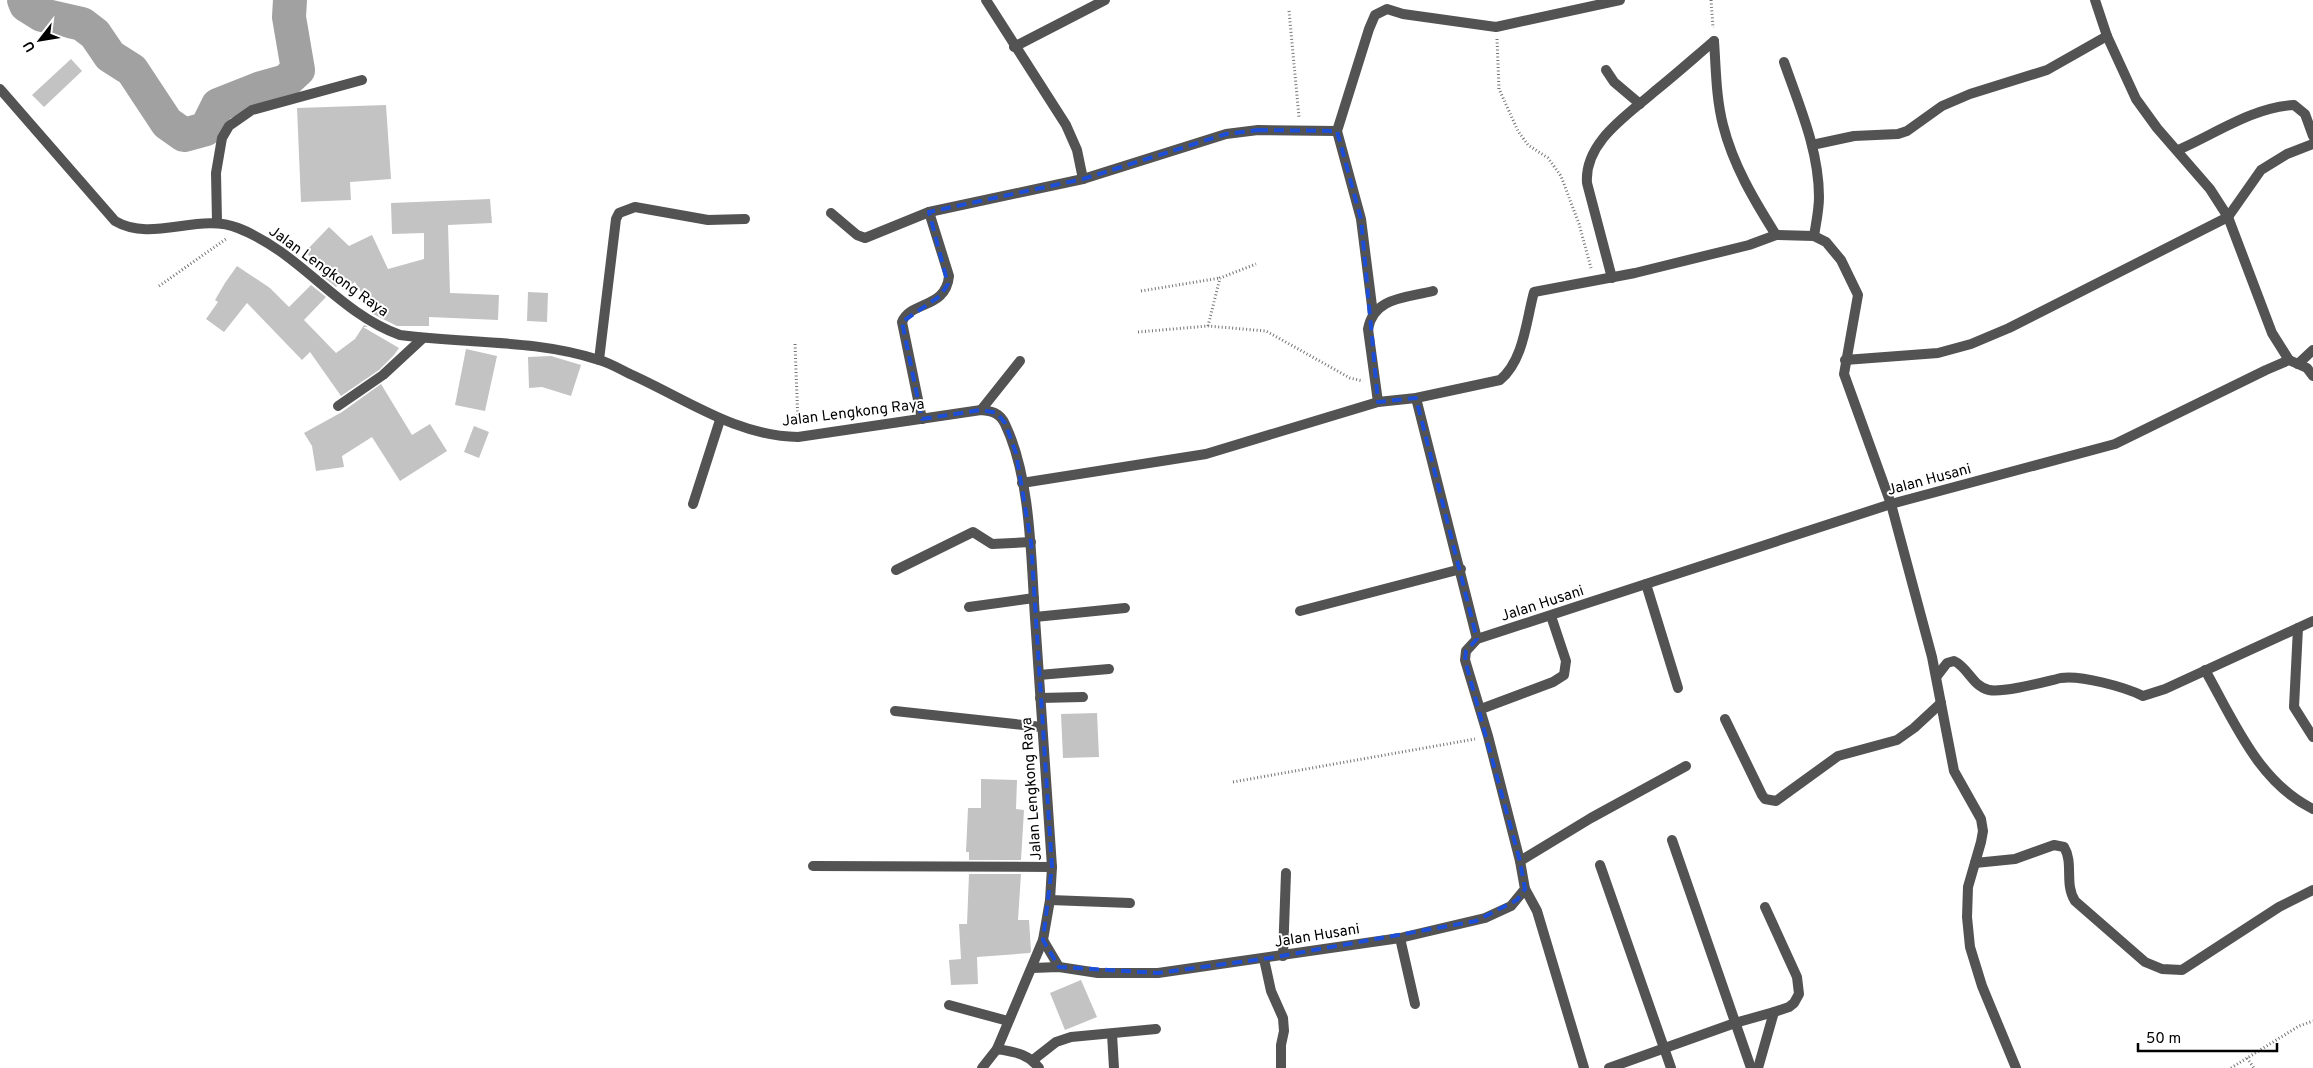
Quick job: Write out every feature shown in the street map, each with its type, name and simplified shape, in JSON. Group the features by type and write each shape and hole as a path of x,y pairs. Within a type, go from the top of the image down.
{"street":[{"path":"986,0 1014,47 1066,125 1077,150 1083,180"},
{"path":"1014,47 1105,0"},
{"path":"1378,402 1368,329 1373,314 1361,219 1337,131 1375,15 1387,9 1403,14 1496,27 1620,0"},
{"path":"2095,0 2107,36 2136,98 2157,128 2210,189 2228,218 2272,333 2293,362 2307,368 2313,376"},
{"path":"1812,145 1854,136 1898,134 1907,131 1942,106 1970,94 2047,70 2107,36"},
{"path":"1612,278 1587,183 1587,172 1598,146 1622,117 1714,41"},
{"path":"1714,41 1723,124 1731,151 1749,192 1776,235"},
{"path":"1784,62 1812,145 1818,174 1819,199 1814,236"},
{"path":"1606,70 1614,82 1640,104"},
{"path":"217,222 216,173 222,138 229,126 252,110 362,80"},
{"name":"Jalan Lengkong Raya","path":"0,89 115,220 127,228 141,229 217,222 240,229 296,262 365,319 382,329 400,335 542,347 599,360 696,406 720,420 752,432 775,436 798,437 981,410 997,413 1005,423 1016,453 1031,542 1052,867 1050,900 1043,940 997,1049 982,1068"},
{"path":"2178,150 2242,119 2281,105 2294,105 2306,114 2313,136"},
{"path":"831,213 858,236 865,238 929,212 1083,180 1226,134 1258,130 1337,131"},
{"path":"1845,360 1938,353 1970,344 2062,303 2228,218 2261,170 2287,154 2313,144"},
{"path":"599,360 616,219 619,213 635,207 708,220 745,219"},
{"path":"922,419 902,322 908,315 940,296 947,289 949,276 929,212"},
{"path":"1022,483 1206,454 1378,402 1416,398 1500,380 1509,372 1516,361 1534,292 1612,278 1749,245 1776,235 1814,236 1826,242 1833,249 1852,278 1858,294 1858,306 1845,360 1844,374 1890,504 1937,676 1954,771 1981,819 1983,831 1968,887 1967,910 1970,947 1982,986 2016,1068"},
{"path":"1373,314 1384,304 1433,291"},
{"path":"338,406 383,376 423,338"},
{"name":"Jalan Husani","path":"1477,639 1890,504 2115,444 2266,370 2293,362 2313,350"},
{"path":"981,410 1020,361"},
{"path":"1416,398 1461,569 1477,639 1469,646 1465,655 1467,668 1481,709 1520,861 1525,889 1537,911 1584,1068"},
{"path":"693,504 720,420"},
{"path":"896,570 973,532 992,544 1031,542"},
{"path":"1300,611 1461,569"},
{"path":"1646,584 1678,688"},
{"path":"968,608 1034,598"},
{"path":"1035,617 1125,608"},
{"path":"1481,709 1553,682 1564,675 1566,661 1551,616"},
{"path":"1937,676 1947,663 1954,661 1963,667 1980,686 1989,690 2021,687 2064,678 2124,687 2143,696 2165,689 2313,621"},
{"path":"2298,628 2294,707 2313,737"},
{"path":"1039,675 1109,669"},
{"path":"2205,670 2260,766 2294,799 2313,808"},
{"path":"1040,698 1083,697"},
{"path":"1725,719 1762,795 1765,799 1776,801 1838,756 1897,740 1914,728 1941,703"},
{"path":"895,711 1042,727"},
{"path":"1520,861 1591,818 1686,766"},
{"path":"1672,840 1751,1068"},
{"path":"1975,863 2015,859 2054,845 2064,847 2068,853 2069,890 2075,901 2145,962 2162,969 2182,970 2279,907 2313,890"},
{"path":"813,866 1052,867"},
{"path":"1600,866 1671,1068"},
{"path":"1283,956 1286,873"},
{"name":"Jalan Husani","path":"1032,968 1059,967 1098,973 1158,973 1400,938 1485,918 1511,906 1525,889"},
{"path":"1050,900 1130,903"},
{"path":"1609,1068 1735,1023 1789,1007 1794,1003 1799,989 1797,977 1765,907"},
{"path":"1400,938 1415,1004"},
{"path":"1043,940 1059,967"},
{"path":"1264,959 1272,990 1283,1018 1281,1068"},
{"path":"949,1005 1008,1021"},
{"path":"1758,1068 1774,1012"},
{"path":"997,1049 1024,1055 1036,1064 1056,1042 1063,1039 1156,1029"},
{"path":"1112,1034 1114,1068"}],"path":[{"path":"1711,0 1714,41"},
{"path":"1289,11 1301,130"},
{"path":"1496,27 1499,89 1518,130 1528,145 1548,158 1561,176 1579,224 1595,280"},
{"path":"159,286 240,229"},
{"path":"1142,291 1220,278 1256,264"},
{"path":"1208,326 1220,278"},
{"path":"1138,332 1208,326 1266,331 1350,378 1375,384"},
{"path":"795,344 798,437"},
{"path":"1233,782 1488,736"},
{"path":"2231,1068 2299,1026 2313,1021"},
{"path":"2247,1058 2254,1068"}],"highlighted area":[{"path":"1258,130 1337,131 1361,219 1378,402 1416,398 1477,639 1466,651 1465,660 1520,861 1525,889 1517,900 1476,921 1270,958 1158,973 1059,967 1043,940 1052,867 1031,542 1016,453 1005,423 997,413 981,410 922,419 902,322 940,296 948,284 929,212 1083,179 1226,134"}],"building":[{"path":"71,59 82,71 44,107 32,95"},
{"path":"386,105 391,179 350,182 351,200 301,202 297,108"},
{"path":"490,199 492,223 448,225 450,293 499,295 498,320 429,317 429,326 397,326 371,313 372,311 355,282 343,290 339,284 336,287 321,275 325,271 305,252 329,227 349,246 372,235 388,269 424,259 424,233 392,234 391,203"},
{"path":"237,266 270,288 289,307 311,285 326,297 304,320 336,353 355,339 364,325 368,327 363,327 399,348 379,370 341,396 310,352 302,360 247,303 224,332 206,319 218,302 215,300"},
{"path":"528,292 548,293 547,322 527,321"},
{"path":"466,349 497,356 485,411 455,405"},
{"path":"551,356 581,365 571,396 542,387 529,388 528,357"},
{"path":"381,384 412,435 430,424 447,451 400,481 372,437 342,456 344,467 316,471 312,446 304,433 342,412"},
{"path":"474,426 489,432 479,458 464,452"},
{"path":"1097,713 1099,757 1063,758 1061,714"},
{"path":"981,779 1017,780 1016,809 1024,810 1021,860 969,860 969,852 966,852 968,808 981,808"},
{"path":"969,874 1021,874 1018,920 1029,920 1031,951 1030,953 977,957 978,984 951,985 949,960 961,959 959,924 967,924"},
{"path":"1081,980 1097,1017 1065,1030 1050,993"}],"waterway":[{"path":"24,0 26,5 42,15 82,24 95,34 110,56 132,70 167,123 184,135 206,129 218,105 261,88 286,81 298,70 289,17 290,0"}]}
